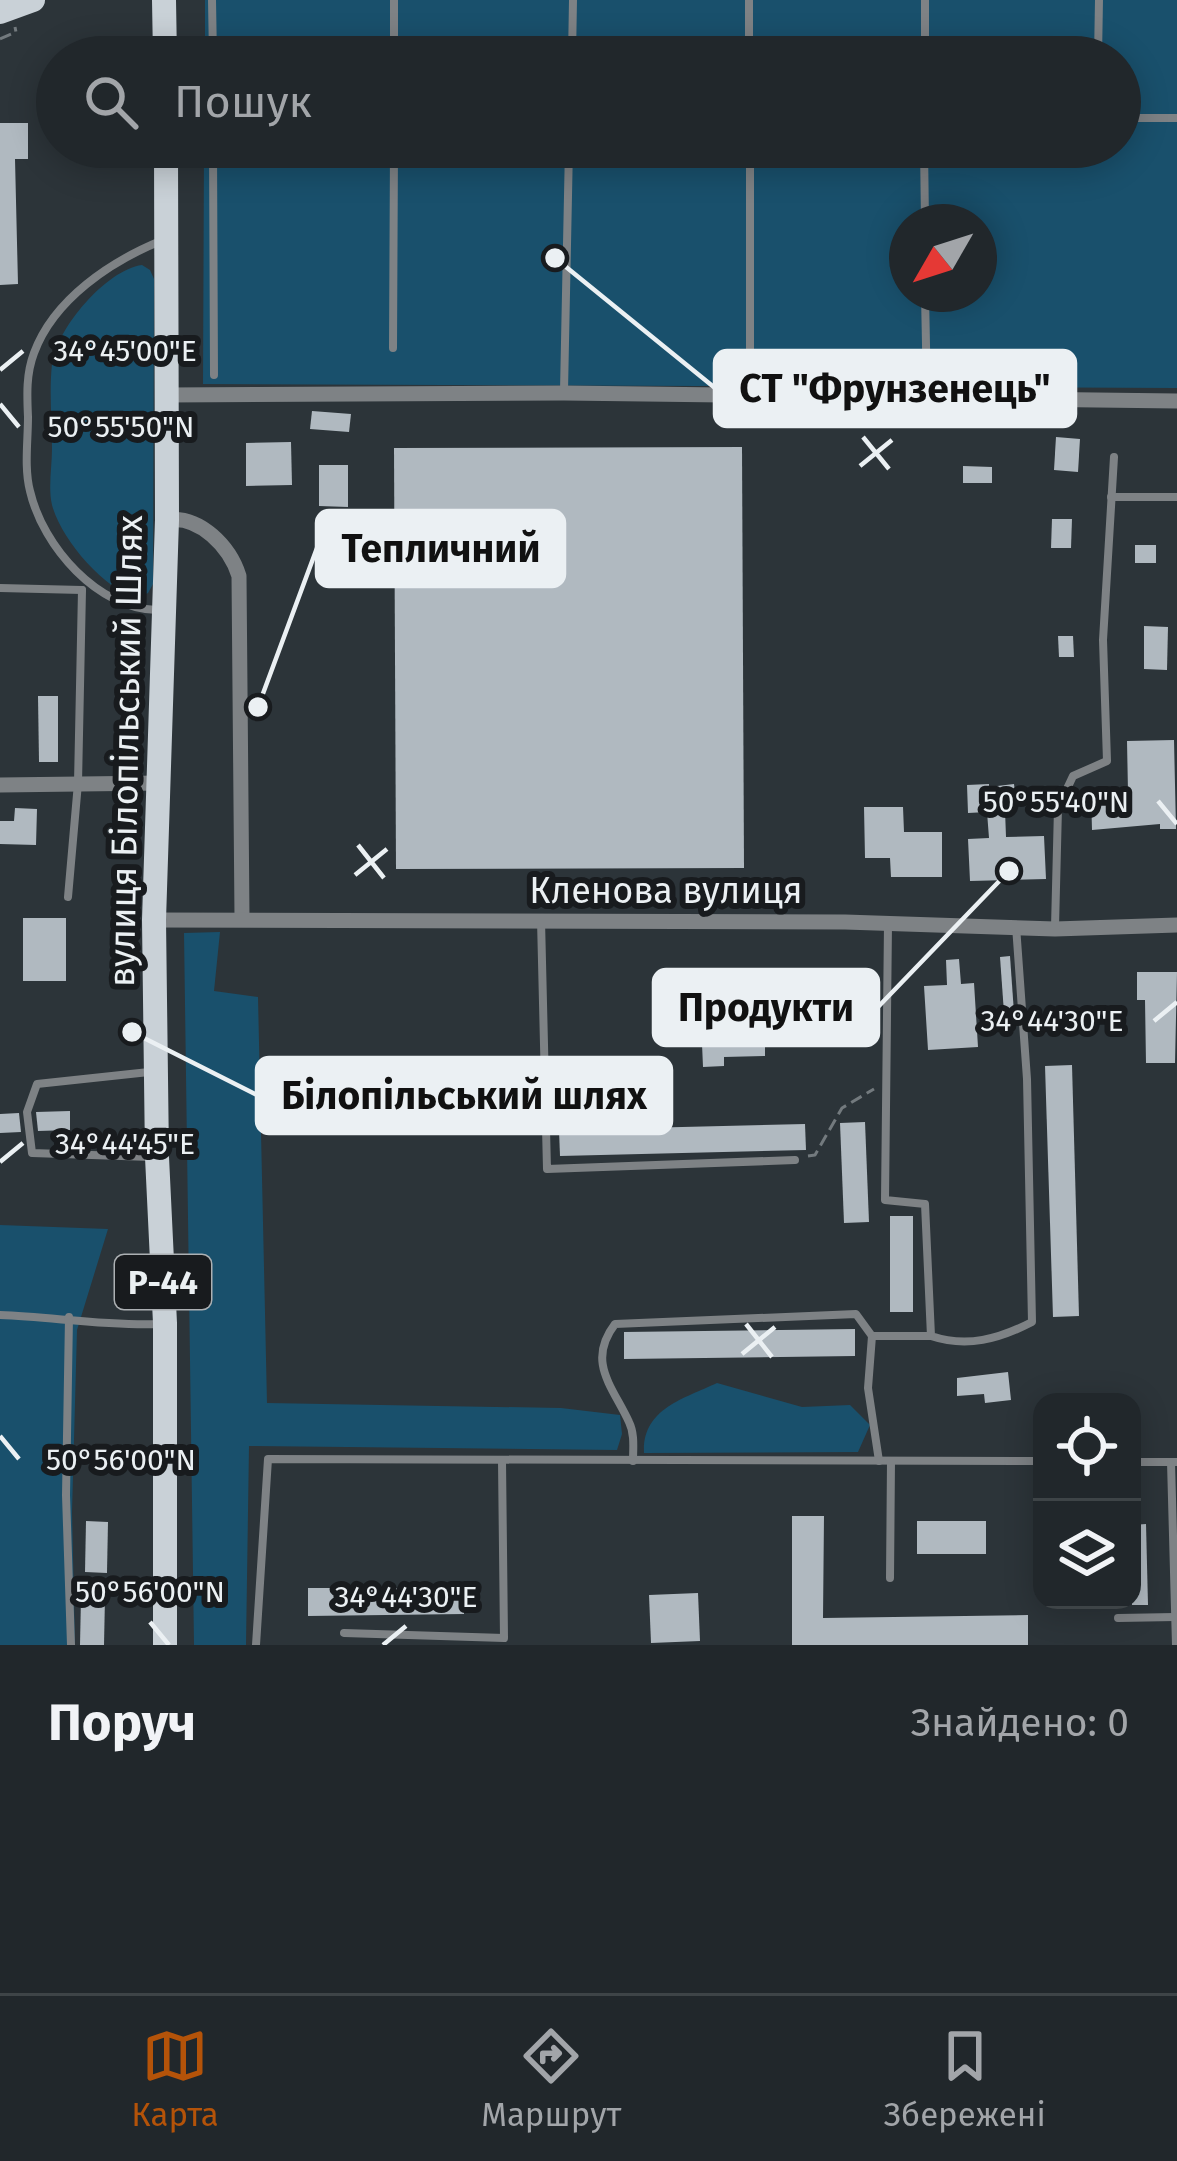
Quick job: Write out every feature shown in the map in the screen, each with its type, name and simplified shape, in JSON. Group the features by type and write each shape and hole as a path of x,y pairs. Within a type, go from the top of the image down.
{"main road":[{"path":"0,11 33,0"},
{"path":"164,0 165,36"},
{"name":"вулиця Білопільський Шлях","path":"165,1645 165,1323 154,920 167,520 166,168"}],"street":[{"path":"166,395 564,393 1177,401"},
{"path":"167,520 198,525 234,558 239,576 242,917"},
{"path":"0,784 160,783"},
{"name":"Кленова вулиця","path":"154,920 1177,925"}],"lane":[{"path":"212,0 213,36"},
{"path":"394,0 394,36"},
{"path":"572,36 573,0"},
{"path":"749,0 749,36"},
{"path":"925,0 925,36"},
{"path":"1098,36 1099,0"},
{"path":"1141,118 1177,118"},
{"path":"213,168 214,375"},
{"path":"394,168 394,348"},
{"path":"564,393 569,168"},
{"path":"750,168 750,364"},
{"path":"924,168 925,204"},
{"path":"68,897 86,586 34,507 28,486 27,379 40,341 64,307 130,253 166,238"},
{"path":"926,312 927,396"},
{"path":"1055,928 1058,808 1073,776 1107,760 1103,640 1114,457"},
{"path":"1111,497 1177,497"},
{"path":"0,588 86,586 135,609 164,610"},
{"path":"542,920 547,1168 795,1160"},
{"path":"888,922 885,1200 925,1204 931,1336"},
{"path":"872,1336 931,1336 948,1342 999,1340 1032,1322 1028,1079 1016,925"},
{"path":"156,1072 37,1084 27,1112 32,1153 158,1157"},
{"path":"633,1461 632,1427 601,1374 605,1336 615,1324 856,1314 872,1336 868,1388 879,1461"},
{"path":"0,1315 69,1317 113,1326 165,1323"},
{"path":"69,1317 70,1645"},
{"path":"256,1645 268,1459 1033,1461"},
{"path":"344,1633 504,1638 502,1461"},
{"path":"890,1578 891,1461"},
{"path":"1141,1462 1174,1462 1175,1645"},
{"path":"1118,1618 1175,1617"}],"path":[{"path":"795,1160 814,1155 842,1108 886,1082"}],"shaded area":[{"path":"205,0 1177,0 1177,388 203,384 204,168 1141,168 1141,36 205,36"},
{"path":"142,265 154,279 153,584 138,598 98,574 57,518 50,491 51,385 56,350 73,318 113,278"},
{"path":"220,932 214,991 258,997 267,1403 561,1408 620,1415 622,1434 617,1450 249,1446 246,1645 194,1645 184,933"},
{"path":"0,1225 108,1229 77,1330 72,1512 75,1645 0,1645"},
{"path":"717,1383 802,1407 850,1405 870,1425 858,1452 644,1453 645,1438 657,1416"}],"building":[{"path":"0,123 28,123 28,159 15,159 18,284 0,285"},
{"path":"312,411 351,414 349,432 310,429"},
{"path":"1056,437 1080,439 1078,472 1054,470"},
{"path":"291,442 292,485 246,486 246,443"},
{"path":"742,447 744,868 396,869 394,448"},
{"path":"319,465 348,465 348,507 319,506"},
{"path":"963,466 992,467 992,483 963,483"},
{"path":"1052,519 1072,519 1071,548 1051,548"},
{"path":"1135,545 1156,545 1156,563 1135,563"},
{"path":"1144,626 1168,627 1167,670 1144,669"},
{"path":"1058,636 1073,636 1074,657 1059,657"},
{"path":"38,696 58,696 58,762 39,762"},
{"path":"1174,740 1176,829 1160,829 1160,824 1092,830 1091,793 1128,792 1127,741"},
{"path":"1014,784 1017,809 1005,810 1006,837 1044,836 1046,879 970,881 968,839 989,838 987,812 968,813 967,785"},
{"path":"864,807 903,807 904,832 942,832 942,877 891,877 890,858 865,858"},
{"path":"15,808 37,809 36,845 0,844 0,821 14,821"},
{"path":"23,918 66,918 66,981 23,981"},
{"path":"1010,956 1014,1013 1004,1013 1000,957"},
{"path":"959,959 961,984 974,983 978,1047 928,1050 924,986 947,985 946,960"},
{"path":"1137,972 1177,972 1175,1063 1146,1063 1145,1000 1137,1000"},
{"path":"773,993 774,1014 754,1015 755,1036 765,1036 765,1056 724,1057 724,1066 703,1067 700,997"},
{"path":"1072,1065 1079,1316 1053,1317 1045,1066"},
{"path":"70,1111 70,1130 38,1131 36,1112"},
{"path":"19,1113 21,1132 0,1133 0,1114"},
{"path":"865,1122 869,1222 844,1223 840,1123"},
{"path":"805,1124 806,1150 560,1156 559,1130"},
{"path":"890,1216 913,1216 913,1312 890,1312"},
{"path":"855,1329 855,1356 624,1359 624,1332"},
{"path":"1008,1372 1011,1400 985,1403 984,1394 957,1396 957,1378"},
{"path":"792,1516 824,1516 823,1618 1028,1615 1028,1645 792,1645"},
{"path":"86,1521 108,1522 107,1573 85,1572"},
{"path":"917,1521 986,1521 986,1554 917,1554"},
{"path":"1141,1524 1146,1524 1148,1605 1141,1605"},
{"path":"308,1588 464,1592 464,1614 308,1616"},
{"path":"698,1593 700,1641 651,1643 649,1595"},
{"path":"81,1597 105,1597 104,1645 80,1645"}],"place":[{"name":"СТ \"Фрунзенець\"","path":"555,258"},
{"name":"Тепличний","path":"258,707"},
{"name":"Продукти","path":"1009,871"},
{"name":"Білопільський шлях","path":"132,1032"}]}
